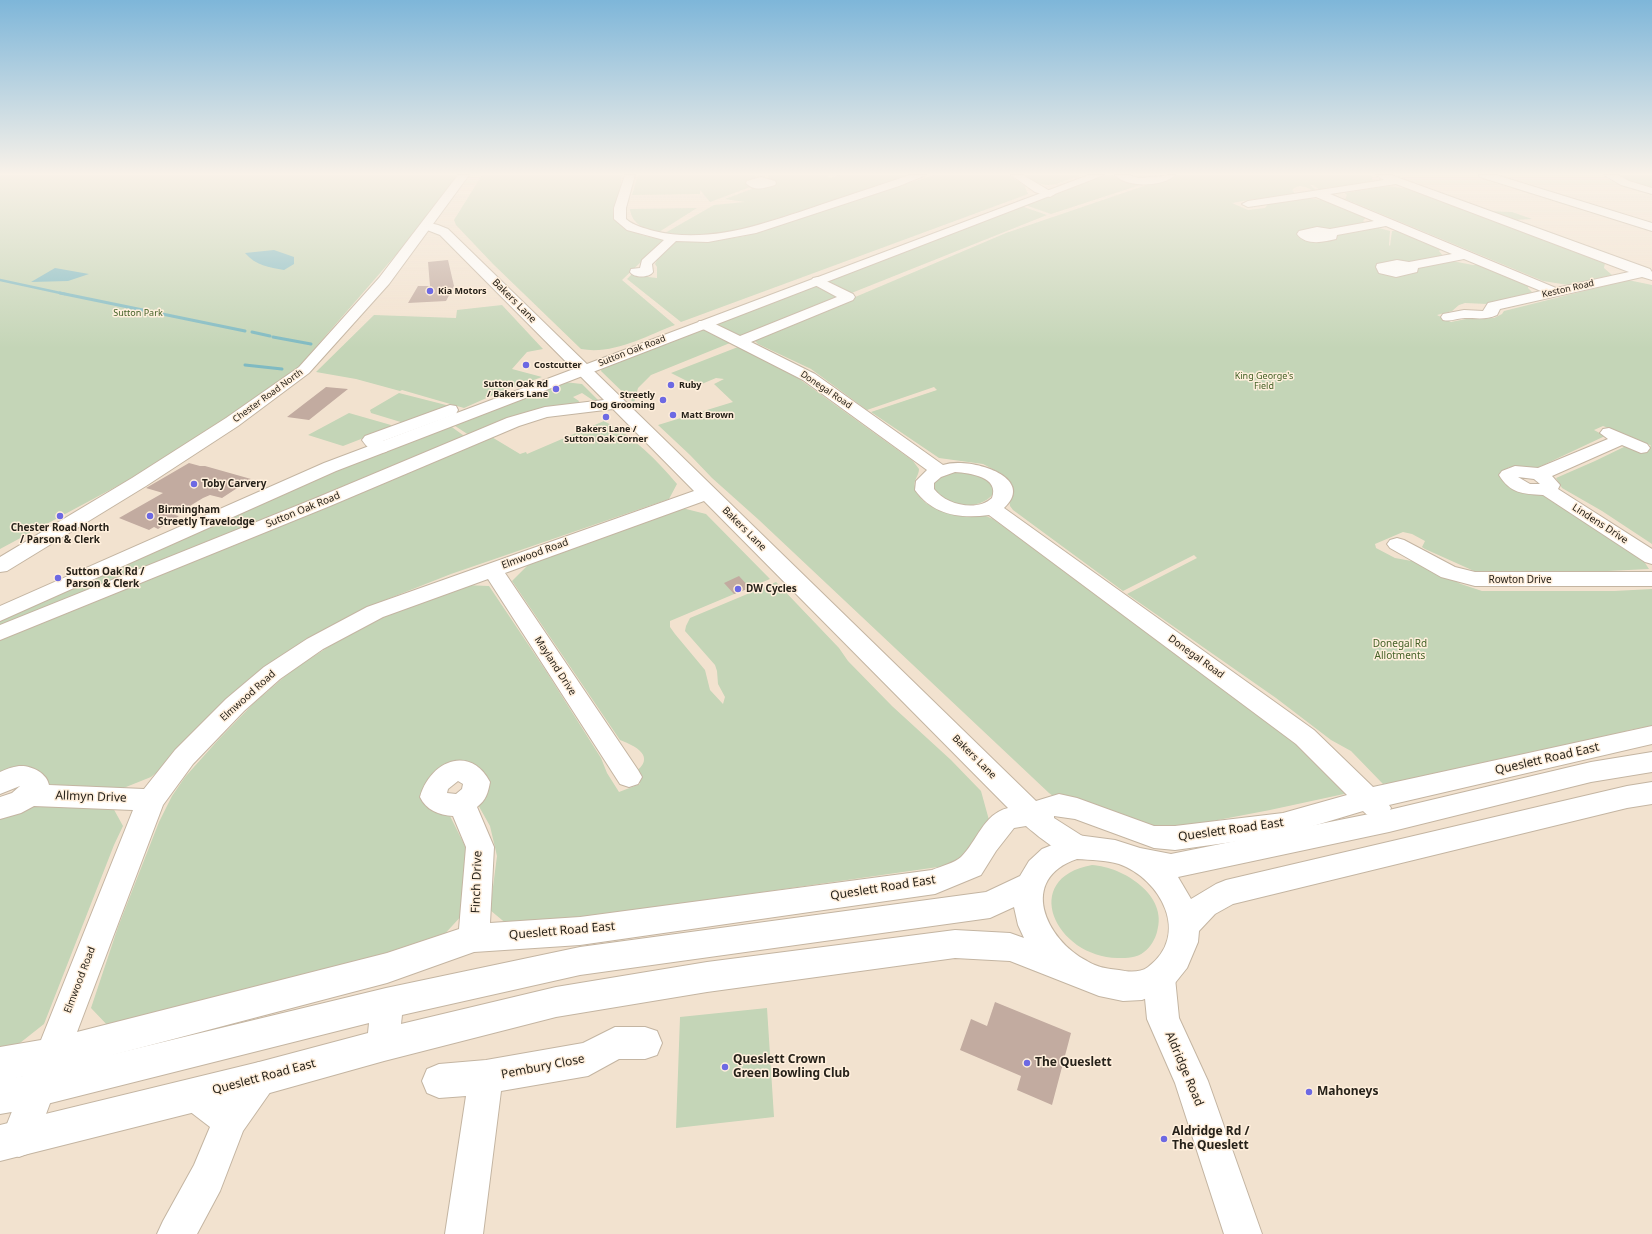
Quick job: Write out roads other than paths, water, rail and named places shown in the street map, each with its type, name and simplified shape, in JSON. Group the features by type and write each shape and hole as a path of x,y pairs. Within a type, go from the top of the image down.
{"main road":[{"name":"Chester Road North","path":"0,566 210,437 304,370 384,281 421,233"},
{"name":"Bakers Lane","path":"440,233 444,234 618,404 1038,820"},
{"path":"646,233 673,238 699,239 748,233"},
{"name":"Sutton Oak Road","path":"0,614 316,473 380,448 444,415 582,369 947,233"},
{"path":"1413,233 1555,292"},
{"path":"1537,233 1649,273"},
{"path":"644,273 646,263 673,238"},
{"path":"1409,266 1465,255"},
{"name":"Keston Road","path":"1448,318 1464,314 1461,311 1463,308 1493,306 1649,273"},
{"path":"741,341 848,297 818,281"},
{"name":"Donegal Road","path":"704,324 741,341 809,377 939,470"},
{"name":"Sutton Oak Road","path":"0,633 323,502 513,422 545,412 580,404 618,404"},
{"path":"1603,431 1641,448"},
{"name":"Lindens Drive","path":"1622,439 1543,482 1652,558"},
{"path":"954,467 966,467 989,473 1003,486 1004,494 1002,500 991,507 974,511 955,510 942,506 932,500 924,489 924,483 930,476 939,470 954,467"},
{"name":"Elmwood Road","path":"9,1141 37,1089 151,800 184,757 235,705 272,673 315,644 375,612 707,493"},
{"name":"Donegal Road","path":"991,507 1305,737 1369,799 1417,849"},
{"name":"Chester Road North","path":"0,562 37,543"},
{"name":"Rowton Drive","path":"1397,543 1448,572 1475,579 1652,579"},
{"name":"Mayland Drive","path":"492,569 627,765"},
{"name":"Queslett Road East","path":"0,1064 50,1055 387,968 474,938 580,931 935,882 971,866 1006,819 1038,820 1051,806 1059,805 1077,809 1154,837 1175,838 1283,824 1369,799 1652,736"},
{"name":"Queslett Road East","path":"1136,859 1171,866 1389,821 1591,772 1652,762"},
{"path":"0,784 18,775 26,776 36,784 30,795 20,802 0,808"},
{"path":"1186,924 1182,910 1170,887 1158,875 1136,859 1110,850 1064,852 1035,875 1030,885 1028,901 1032,925 1048,950 1071,969 1097,981 1128,987 1142,986 1159,978 1175,962 1186,924 1205,905 1226,893 1417,849 1627,797 1652,793"},
{"name":"Allmyn Drive","path":"30,795 151,800"},
{"name":"Finch Drive","path":"462,804 480,848 474,938"},
{"path":"1038,820 1064,852"},
{"path":"0,1097 386,1003 580,961 990,905 1030,885"},
{"name":"Queslett Road East","path":"9,1141 260,1080 384,1045 556,1002 707,977 844,960 955,944 1010,947 1071,969"},
{"path":"384,1045 387,968"},
{"name":"Aldridge Road","path":"1159,978 1162,1019 1191,1081 1242,1234"},
{"name":"Aldridge Road","path":"1128,987 1162,1019"},
{"name":"Pembury Close","path":"439,1081 486,1077 588,1059 615,1043 645,1043"},
{"path":"464,1234 486,1077"},
{"path":"176,1234 207,1178 230,1120 260,1080"},
{"path":"196,1095 230,1120"}],"water":[{"path":"274,250 294,257 294,264 284,270 273,268 254,261 245,253"},
{"path":"55,268 89,274 68,281 31,282"}],"waterway":[{"path":"0,280 65,294"},
{"path":"60,293 245,331"},
{"path":"252,332 270,336"},
{"path":"273,337 311,344"},
{"path":"245,365 282,369"}],"place":[{"name":"Kia Motors","path":"430,291"},
{"name":"Costcutter","path":"526,365"},
{"name":"Ruby","path":"671,385"},
{"name":"Sutton Oak Rd / Bakers Lane","path":"556,389"},
{"name":"Streetly Dog Grooming","path":"663,400"},
{"name":"Matt Brown","path":"673,415"},
{"name":"Bakers Lane / Sutton Oak Corner","path":"606,417"},
{"name":"Toby Carvery","path":"194,484"},
{"name":"Chester Road North / Parson & Clerk","path":"60,516"},
{"name":"Birmingham Streetly Travelodge","path":"150,516"},
{"name":"Sutton Oak Rd / Parson & Clerk","path":"58,578"},
{"name":"DW Cycles","path":"738,589"},
{"name":"The Queslett","path":"1027,1063"},
{"name":"Queslett Crown Green Bowling Club","path":"725,1067"},
{"name":"Mahoneys","path":"1309,1092"},
{"name":"Aldridge Rd / The Queslett","path":"1164,1139"}],"park label":[{"name":"Sutton Park","path":"138,313"},
{"name":"King George's Field","path":"1264,382"},
{"name":"Donegal Rd Allotments","path":"1400,650"}]}
